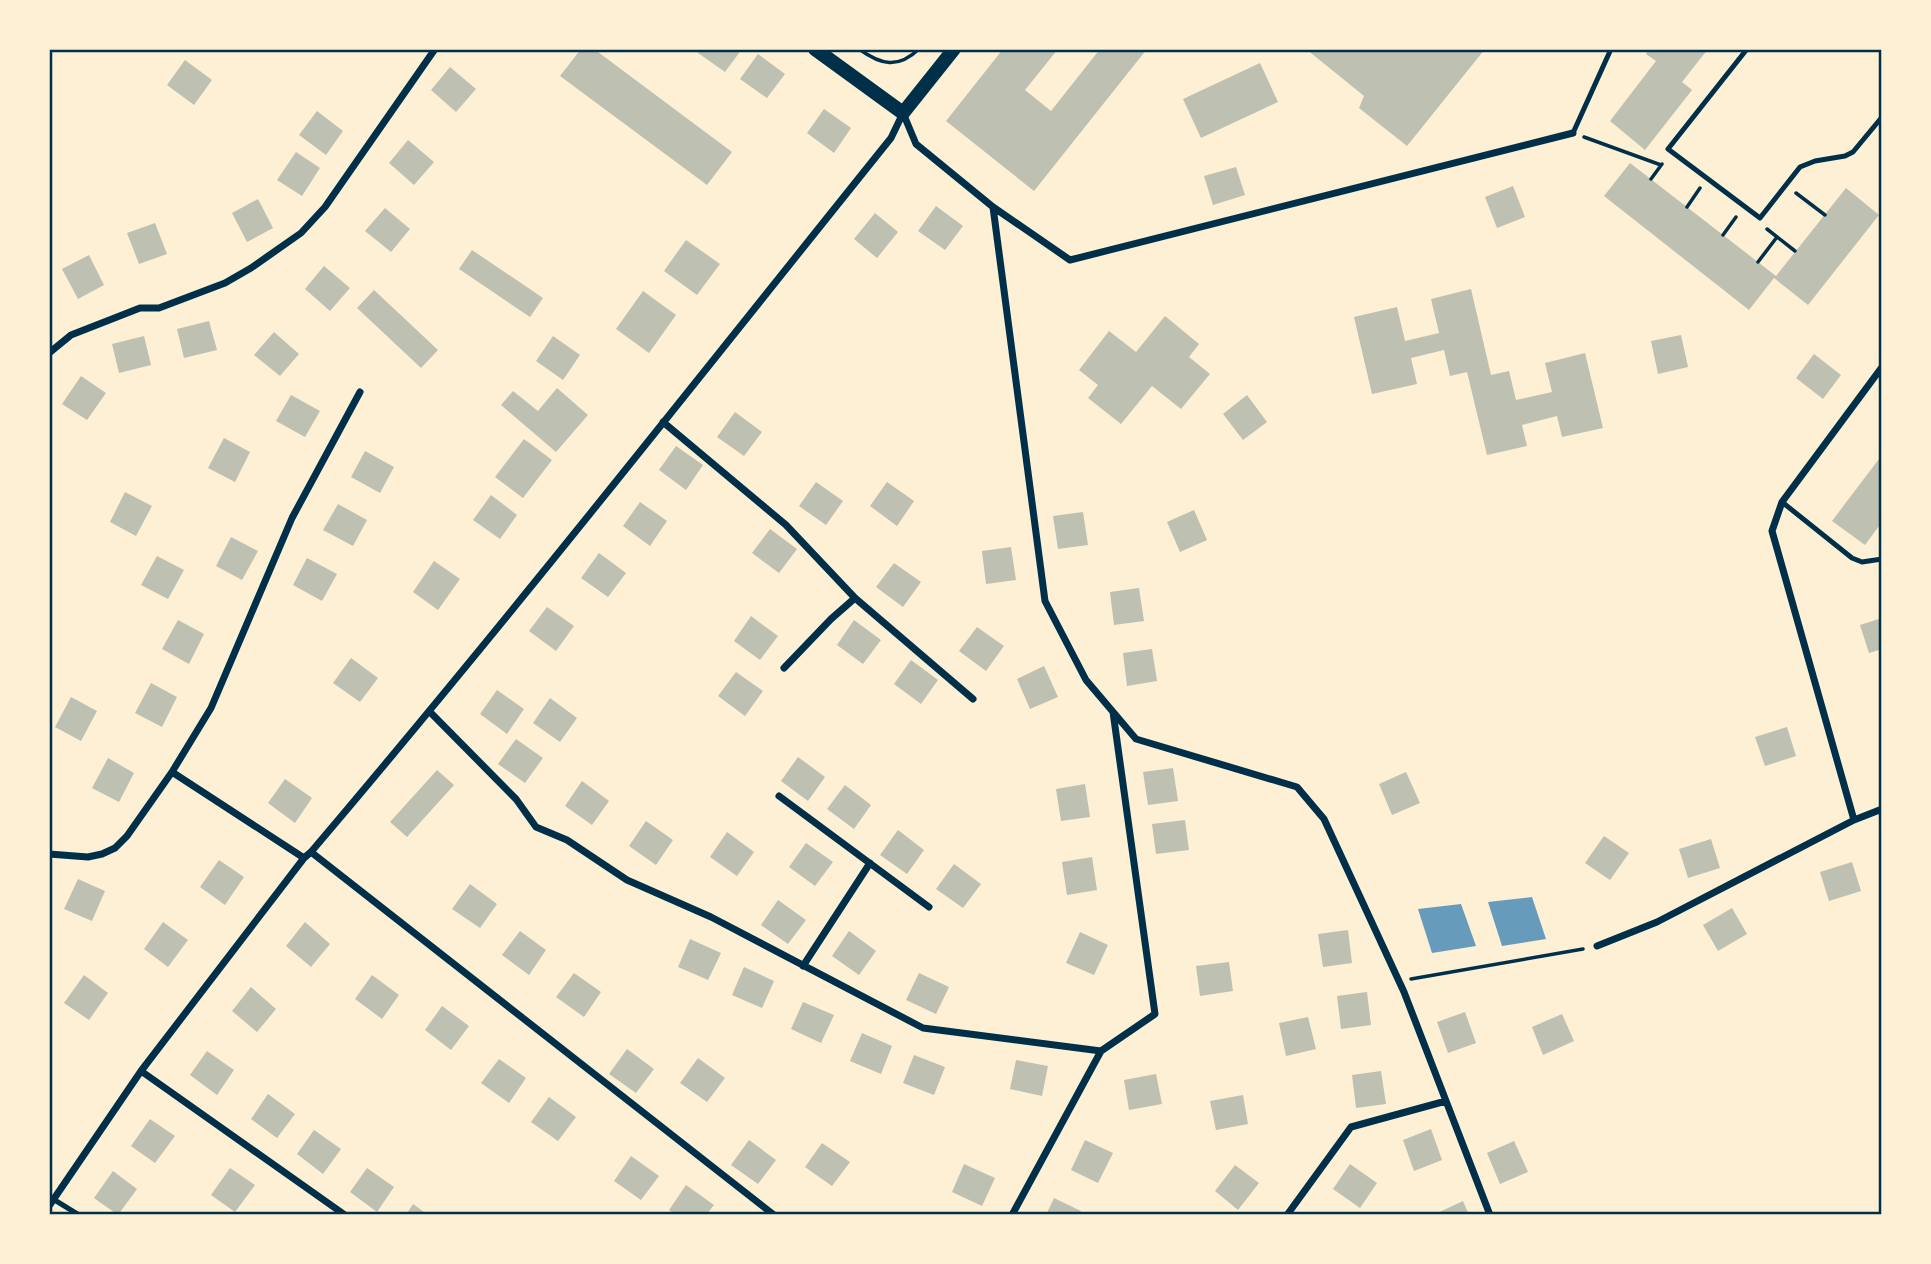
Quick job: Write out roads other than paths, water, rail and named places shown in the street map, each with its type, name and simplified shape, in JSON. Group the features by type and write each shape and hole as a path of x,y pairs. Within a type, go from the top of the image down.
{"main road":[{"path":"817,50 903,113 954,49"}],"street":[{"path":"49,353 71,335 140,308 159,308 225,283 301,233 325,207 435,49"},
{"path":"903,113 916,144 993,207 1070,260 1573,133"},
{"path":"51,1203 141,1071 304,858 430,712 891,138 903,113"},
{"path":"993,207 1045,601 1086,680 1136,738 1297,787 1324,819 1399,982 1490,1215"},
{"path":"1854,820 1772,531 1782,502 1882,368"},
{"path":"49,854 88,857 115,848 127,836 172,772 211,708 292,518 360,392"},
{"path":"663,422 786,525 855,598 973,699"},
{"path":"784,668 855,598"},
{"path":"1012,1215 1101,1051 1155,1014 1112,711"},
{"path":"430,712 516,799 536,827 567,840 627,880 711,917 923,1028 1101,1051"},
{"path":"172,772 304,858"},
{"path":"779,796 929,907"},
{"path":"1597,946 1657,922 1854,820 1882,809"},
{"path":"311,852 774,1215"},
{"path":"803,966 870,863"},
{"path":"141,1071 345,1215"},
{"path":"1287,1215 1351,1127 1446,1101"}],"lane":[{"path":"1573,133 1611,49"},
{"path":"1747,49 1668,149 1760,218 1801,167 1853,152 1882,117"},
{"path":"1782,502 1852,558 1862,562 1882,559"},
{"path":"51,1203 79,1215"}],"water":[{"path":"1532,897 1546,939 1502,946 1488,902"},
{"path":"1461,904 1476,946 1432,953 1418,909"}]}
